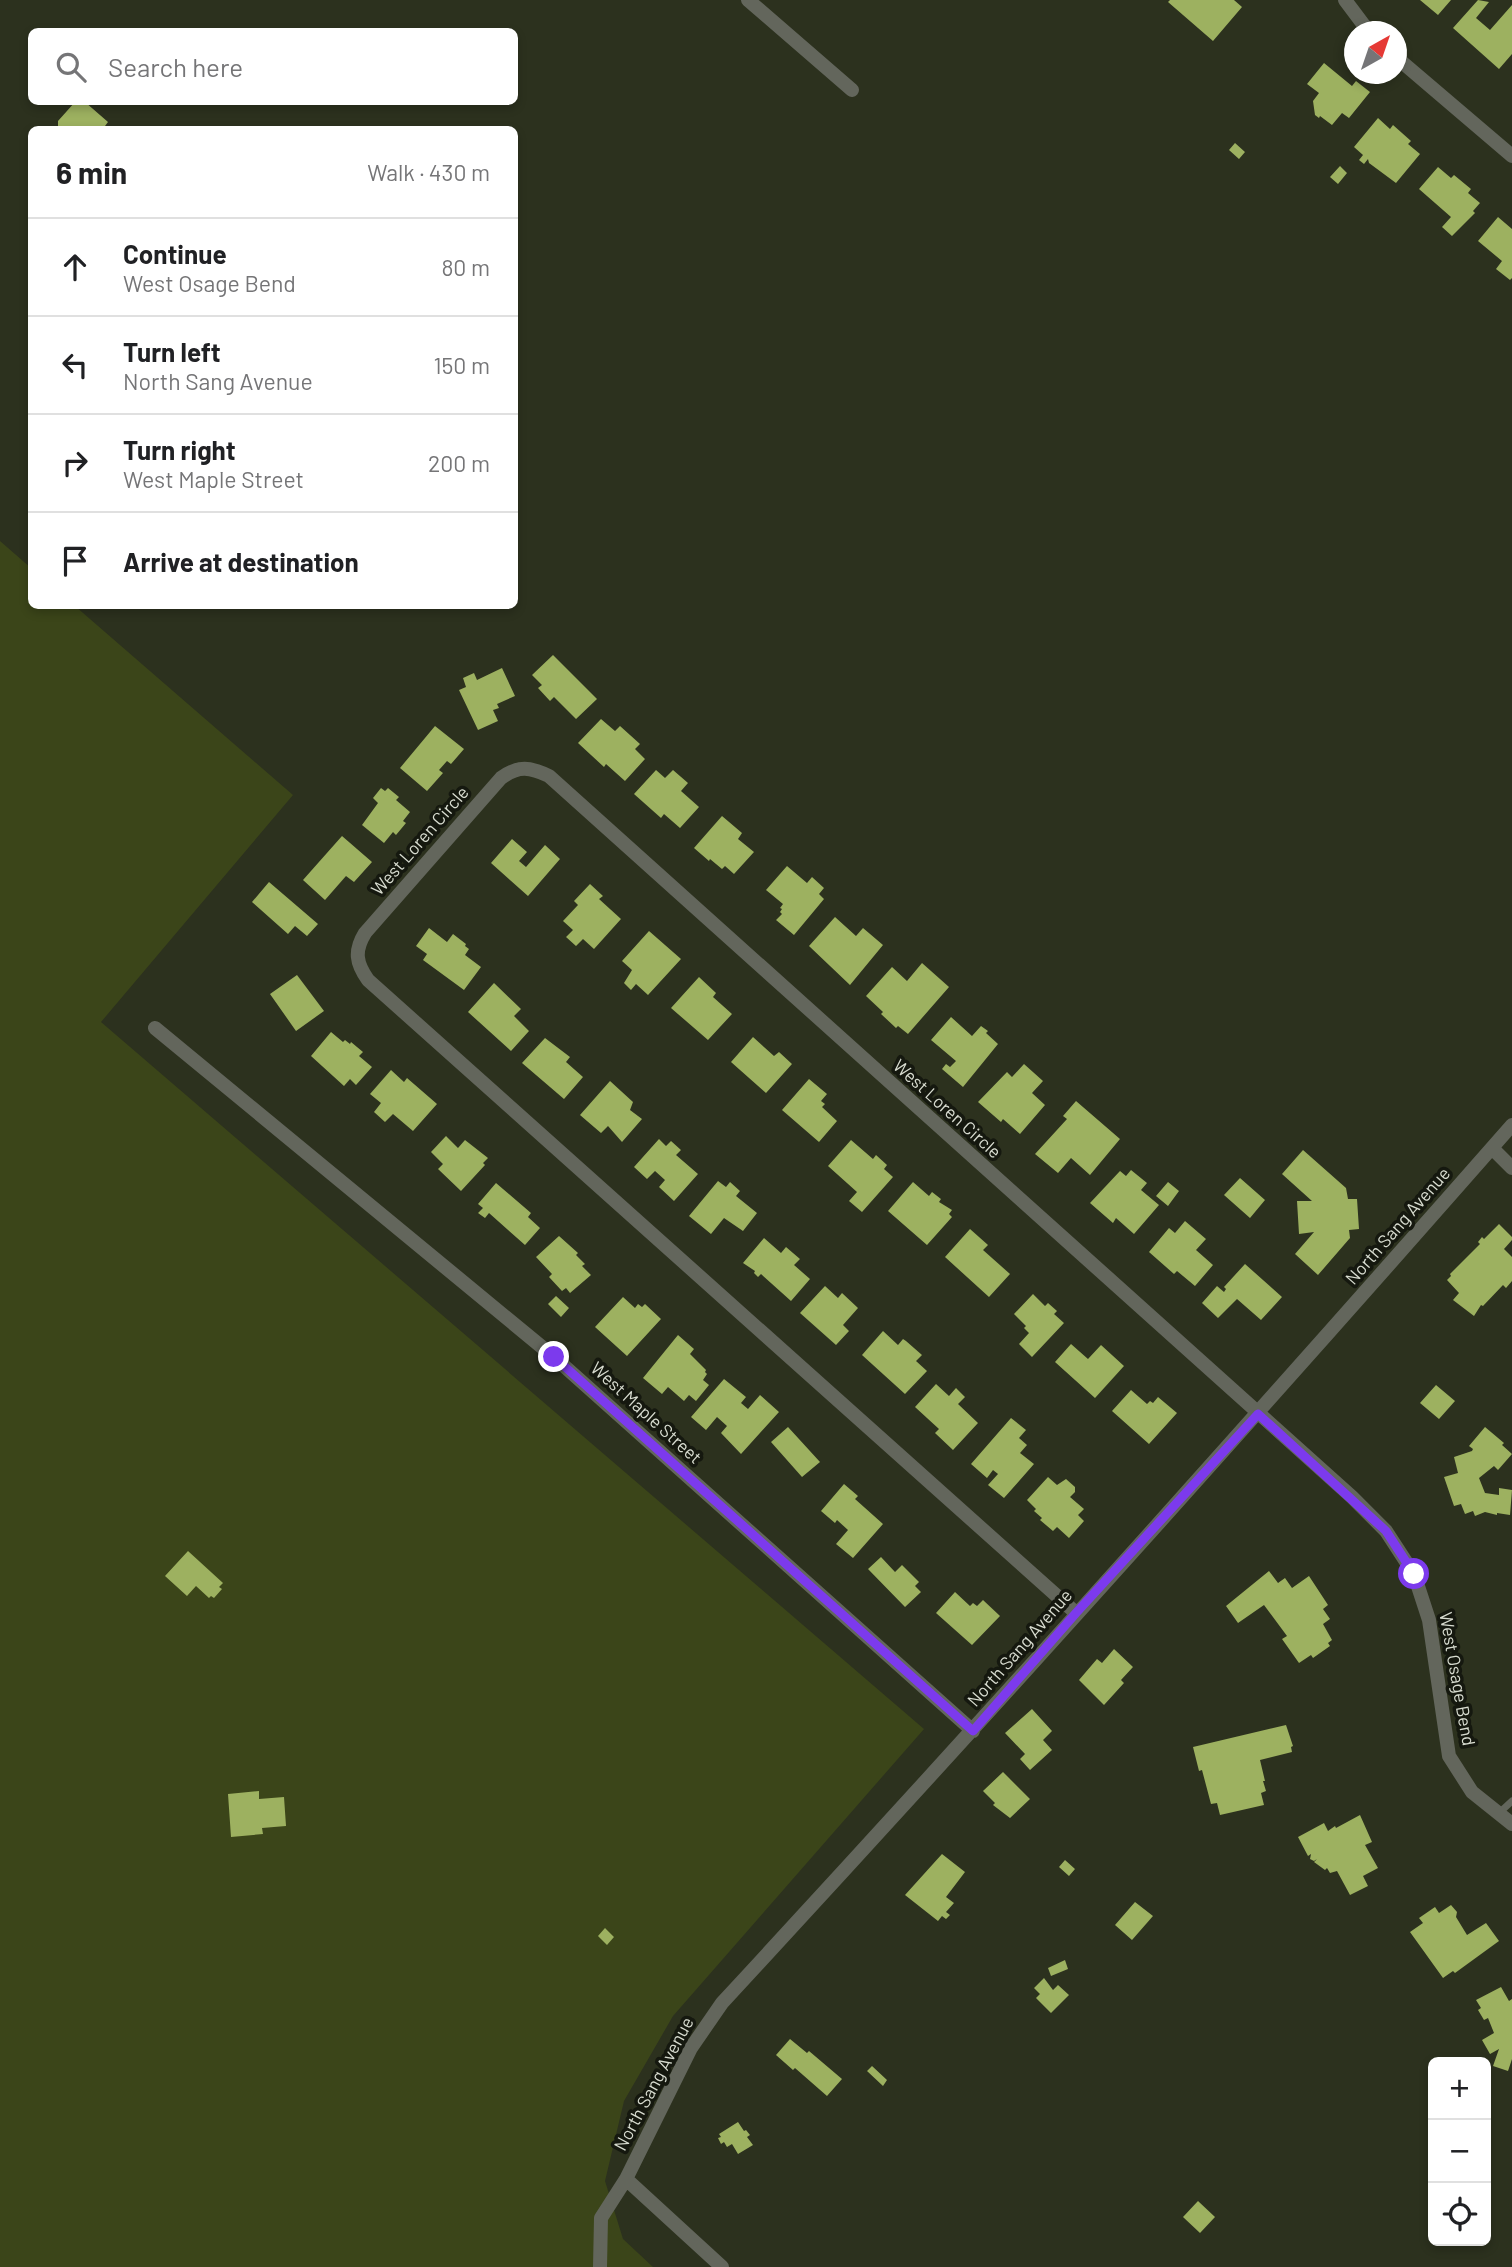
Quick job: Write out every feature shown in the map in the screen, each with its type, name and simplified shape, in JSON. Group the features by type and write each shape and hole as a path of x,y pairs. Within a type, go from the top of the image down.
{"street":[{"path":"748,0 852,90"},
{"path":"1345,0 1361,21"},
{"path":"1407,66 1512,156"},
{"name":"West Loren Circle","path":"1076,1613 368,980 359,969 356,956 358,944 365,933 501,778 512,770 523,767 549,776 1258,1414"},
{"name":"West Maple Street","path":"155,1028 554,1357 973,1731"},
{"name":"North Sang Avenue","path":"600,2267 601,2218 626,2179 691,2048 722,2003 973,1731 1076,1613 1258,1414 1512,1125"},
{"path":"1492,1148 1512,1168"},
{"name":"West Osage Bend","path":"1258,1414 1386,1531 1414,1574 1429,1620 1450,1756 1472,1792 1512,1824"},
{"path":"626,2179 722,2267"}],"lane":[{"path":"1499,1813 1512,1801"}],"green space":[{"path":"0,541 28,565 28,609 78,609 293,795 101,1022 924,1729 673,2016 624,2101 605,2181 623,2239 653,2267 0,2267"}],"building":[{"path":"1234,0 1242,7 1213,41 1168,2"},
{"path":"1420,0 1451,0 1438,15"},
{"path":"1478,0 1489,2 1476,18 1490,30 1512,5 1512,54 1499,69 1453,28"},
{"path":"1324,63 1344,79 1344,84 1360,84 1370,92 1349,118 1342,113 1332,125 1315,115 1313,101 1319,93 1307,84"},
{"path":"72,105 88,105 108,122 105,126 58,126 58,121"},
{"path":"1378,118 1390,129 1393,125 1411,141 1408,144 1420,154 1396,183 1369,163 1368,159 1364,164 1359,160 1363,155 1354,147"},
{"path":"1235,143 1245,152 1239,159 1229,150"},
{"path":"1340,166 1347,173 1338,184 1330,177"},
{"path":"1438,167 1451,178 1454,175 1471,189 1468,193 1480,203 1473,211 1475,213 1452,236 1442,227 1451,217 1419,189"},
{"path":"1498,217 1512,229 1510,280 1496,269 1502,261 1478,241"},
{"path":"553,655 597,699 576,719 554,697 550,701 538,688 542,685 532,675"},
{"path":"502,668 515,696 497,704 499,708 493,710 498,721 478,730 459,690 466,687 463,678 474,673 477,680"},
{"path":"601,719 615,731 620,726 640,744 635,749 645,759 625,781 606,764 604,767 578,743"},
{"path":"435,726 464,749 451,764 447,761 439,770 443,773 427,791 400,768"},
{"path":"656,770 665,778 673,770 688,783 681,791 699,807 680,828 664,814 661,818 634,794"},
{"path":"381,788 385,791 388,788 399,797 396,800 410,812 403,821 406,823 396,835 393,832 384,843 362,825 378,803 373,798"},
{"path":"722,816 742,833 738,839 754,852 734,874 725,866 722,869 710,859 709,861 694,848"},
{"path":"342,836 372,862 354,882 346,876 325,900 303,880"},
{"path":"512,839 527,852 519,861 526,867 545,845 560,859 528,896 491,863"},
{"path":"787,866 807,883 812,877 824,888 819,894 824,899 794,935 776,920 782,914 780,908 783,904 766,890"},
{"path":"269,882 318,924 307,936 295,926 288,934 252,902"},
{"path":"590,884 603,896 599,899 621,919 594,949 583,939 576,946 566,937 573,930 563,921 578,905 574,901"},
{"path":"835,917 856,936 863,928 883,945 850,985 809,946"},
{"path":"429,928 447,942 453,934 469,949 465,955 481,967 464,990 423,960 427,954 416,946"},
{"path":"649,931 681,959 648,995 636,984 631,990 624,983 632,970 622,961"},
{"path":"922,963 949,987 908,1034 898,1026 896,1028 866,996 892,967 907,981"},
{"path":"297,975 324,1011 296,1031 270,994"},
{"path":"699,977 716,993 713,997 732,1014 708,1040 671,1008"},
{"path":"494,983 521,1009 514,1016 529,1031 511,1051 468,1012"},
{"path":"951,1017 972,1036 981,1026 998,1044 963,1087 942,1069 946,1064 950,1067 956,1061 931,1040"},
{"path":"331,1032 343,1042 351,1042 363,1052 359,1056 372,1067 356,1085 350,1079 344,1086 311,1056"},
{"path":"753,1037 774,1056 779,1052 792,1064 766,1093 731,1062"},
{"path":"545,1038 570,1057 566,1062 583,1077 564,1099 522,1063"},
{"path":"1024,1064 1043,1081 1032,1093 1045,1105 1020,1134 978,1102 1007,1072 1012,1077"},
{"path":"391,1070 404,1082 407,1078 437,1104 413,1131 393,1114 385,1122 374,1112 381,1103 370,1094"},
{"path":"809,1079 827,1094 821,1101 825,1104 822,1107 837,1121 819,1142 782,1110"},
{"path":"610,1081 633,1102 630,1110 642,1119 622,1142 608,1126 601,1133 580,1115"},
{"path":"1076,1101 1120,1139 1090,1175 1071,1158 1058,1173 1035,1154 1067,1119 1063,1116"},
{"path":"446,1136 458,1148 465,1140 488,1158 483,1163 485,1165 461,1191 438,1169 443,1164 431,1152"},
{"path":"659,1139 666,1146 671,1141 681,1150 676,1155 698,1174 674,1201 659,1187 665,1180 655,1171 647,1179 634,1167"},
{"path":"851,1140 873,1159 876,1155 887,1165 884,1169 893,1177 862,1212 849,1201 857,1192 828,1166"},
{"path":"1303,1150 1346,1188 1348,1199 1357,1199 1359,1229 1349,1230 1350,1238 1318,1275 1295,1254 1314,1232 1299,1234 1297,1201 1312,1201 1282,1174"},
{"path":"1131,1170 1147,1183 1141,1190 1159,1205 1134,1234 1116,1218 1113,1223 1090,1203 1120,1171 1126,1176"},
{"path":"1240,1178 1265,1200 1250,1218 1224,1195"},
{"path":"718,1181 726,1187 730,1182 740,1191 736,1196 757,1213 743,1231 724,1218 711,1234 689,1216"},
{"path":"913,1182 929,1196 932,1192 941,1199 939,1202 952,1210 949,1214 952,1217 927,1245 888,1211"},
{"path":"1168,1182 1179,1191 1168,1206 1156,1196"},
{"path":"496,1183 531,1213 528,1217 540,1228 525,1245 489,1213 485,1218 478,1213 483,1208 478,1204"},
{"path":"1185,1221 1206,1239 1196,1250 1213,1265 1195,1286 1177,1271 1174,1274 1149,1252 1169,1228 1175,1233"},
{"path":"1499,1224 1512,1237 1504,1249 1512,1257 1512,1281 1506,1288 1503,1285 1481,1305 1474,1316 1453,1300 1459,1293 1447,1280 1480,1244 1478,1242 1482,1237 1484,1239"},
{"path":"970,1229 988,1245 983,1250 1010,1274 989,1297 945,1257"},
{"path":"559,1236 578,1253 576,1255 585,1264 582,1266 591,1275 570,1293 566,1288 562,1291 549,1277 552,1274 536,1257"},
{"path":"764,1238 781,1253 786,1247 800,1259 794,1265 810,1279 791,1301 761,1274 758,1277 755,1271 743,1263"},
{"path":"1245,1264 1282,1297 1261,1320 1237,1299 1218,1318 1202,1303 1217,1286 1224,1292 1224,1287"},
{"path":"825,1286 838,1298 842,1293 858,1308 843,1325 849,1331 836,1345 800,1313"},
{"path":"1033,1294 1045,1306 1048,1303 1057,1311 1054,1314 1064,1323 1032,1357 1019,1344 1029,1333 1014,1314"},
{"path":"556,1296 569,1308 561,1317 548,1304"},
{"path":"623,1297 635,1308 638,1304 642,1307 645,1304 661,1319 627,1356 595,1327"},
{"path":"883,1331 898,1345 903,1339 922,1355 916,1361 927,1371 905,1394 862,1355"},
{"path":"678,1335 694,1349 690,1354 706,1370 707,1374 703,1380 709,1385 696,1401 689,1395 684,1401 668,1387 662,1394 643,1378"},
{"path":"1071,1344 1088,1359 1101,1345 1124,1366 1095,1398 1055,1362"},
{"path":"724,1379 746,1397 741,1403 748,1409 760,1395 779,1412 741,1454 721,1433 727,1426 717,1417 706,1430 691,1417"},
{"path":"936,1384 949,1396 956,1388 965,1397 958,1404 978,1423 953,1450 935,1433 939,1429 915,1407"},
{"path":"1436,1385 1455,1401 1439,1419 1420,1403"},
{"path":"1131,1390 1147,1404 1150,1401 1153,1403 1158,1397 1177,1413 1149,1444 1112,1411"},
{"path":"1011,1418 1026,1430 1019,1438 1027,1445 1020,1453 1034,1464 1004,1498 988,1485 998,1474 993,1470 987,1478 971,1464"},
{"path":"788,1427 820,1462 802,1477 771,1442"},
{"path":"1485,1427 1504,1443 1502,1445 1512,1454 1498,1470 1494,1466 1479,1478 1485,1493 1499,1495 1499,1488 1512,1490 1510,1515 1485,1512 1475,1516 1473,1511 1465,1514 1461,1504 1454,1506 1444,1477 1458,1473 1454,1457 1472,1451 1469,1446"},
{"path":"1048,1477 1057,1485 1066,1479 1075,1487 1075,1492 1070,1497 1084,1509 1078,1515 1084,1521 1069,1538 1057,1527 1053,1531 1040,1520 1042,1518 1027,1500"},
{"path":"844,1484 858,1496 855,1499 883,1524 853,1558 836,1544 848,1530 821,1511"},
{"path":"188,1551 223,1583 219,1587 222,1589 214,1598 209,1598 196,1586 187,1596 165,1576"},
{"path":"881,1557 895,1572 902,1565 919,1582 915,1586 921,1592 905,1607 868,1569"},
{"path":"1269,1571 1278,1583 1285,1578 1292,1588 1309,1576 1328,1605 1323,1609 1330,1619 1323,1624 1332,1640 1328,1643 1330,1646 1313,1658 1311,1655 1299,1663 1282,1639 1287,1636 1264,1605 1238,1623 1226,1606"},
{"path":"955,1592 970,1606 973,1603 977,1606 983,1600 1000,1616 972,1645 936,1613"},
{"path":"1114,1649 1133,1667 1121,1680 1124,1683 1104,1705 1079,1680 1097,1659 1102,1663"},
{"path":"1032,1709 1052,1731 1043,1740 1052,1750 1030,1770 1020,1759 1025,1754 1005,1733"},
{"path":"1286,1725 1293,1746 1292,1752 1260,1760 1266,1791 1261,1793 1264,1805 1220,1815 1217,1803 1211,1804 1193,1747"},
{"path":"1003,1772 1030,1799 1010,1818 993,1805 995,1803 983,1791"},
{"path":"259,1791 259,1799 284,1797 286,1826 262,1828 263,1834 231,1837 228,1794"},
{"path":"1360,1815 1372,1842 1365,1845 1378,1868 1363,1876 1368,1886 1350,1895 1337,1871 1330,1873 1327,1868 1325,1870 1314,1862 1317,1859 1310,1859 1311,1854 1308,1856 1298,1837 1324,1823 1328,1831"},
{"path":"942,1854 965,1872 946,1897 954,1903 946,1912 950,1915 946,1919 942,1916 938,1921 905,1895"},
{"path":"1065,1860 1075,1869 1069,1876 1059,1867"},
{"path":"1135,1902 1153,1916 1132,1940 1115,1925"},
{"path":"1451,1905 1467,1935 1486,1923 1499,1941 1455,1973 1453,1971 1443,1978 1410,1932 1423,1923 1419,1918 1435,1907 1439,1913"},
{"path":"605,1928 614,1937 607,1945 598,1936"},
{"path":"1065,1960 1068,1969 1051,1976 1048,1968"},
{"path":"1044,1978 1053,1990 1058,1985 1069,1995 1051,2013 1036,1998 1040,1994 1034,1988"},
{"path":"1501,1987 1509,2001 1512,1999 1512,2059 1508,2071 1493,2066 1499,2049 1490,2054 1482,2040 1494,2033 1488,2018 1484,2020 1478,2010 1481,2008 1476,2000"},
{"path":"790,2039 842,2079 827,2096 776,2055"},
{"path":"872,2066 887,2080 883,2086 867,2071"},
{"path":"738,2122 750,2135 747,2137 753,2145 738,2154 732,2144 727,2147 724,2142 721,2144 718,2138 721,2137 719,2134"},
{"path":"1198,2201 1215,2217 1200,2233 1183,2217"}],"route":[{"path":"554,1357 973,1731 1076,1613 1258,1414 1352,1497 1386,1531 1414,1574"}]}
